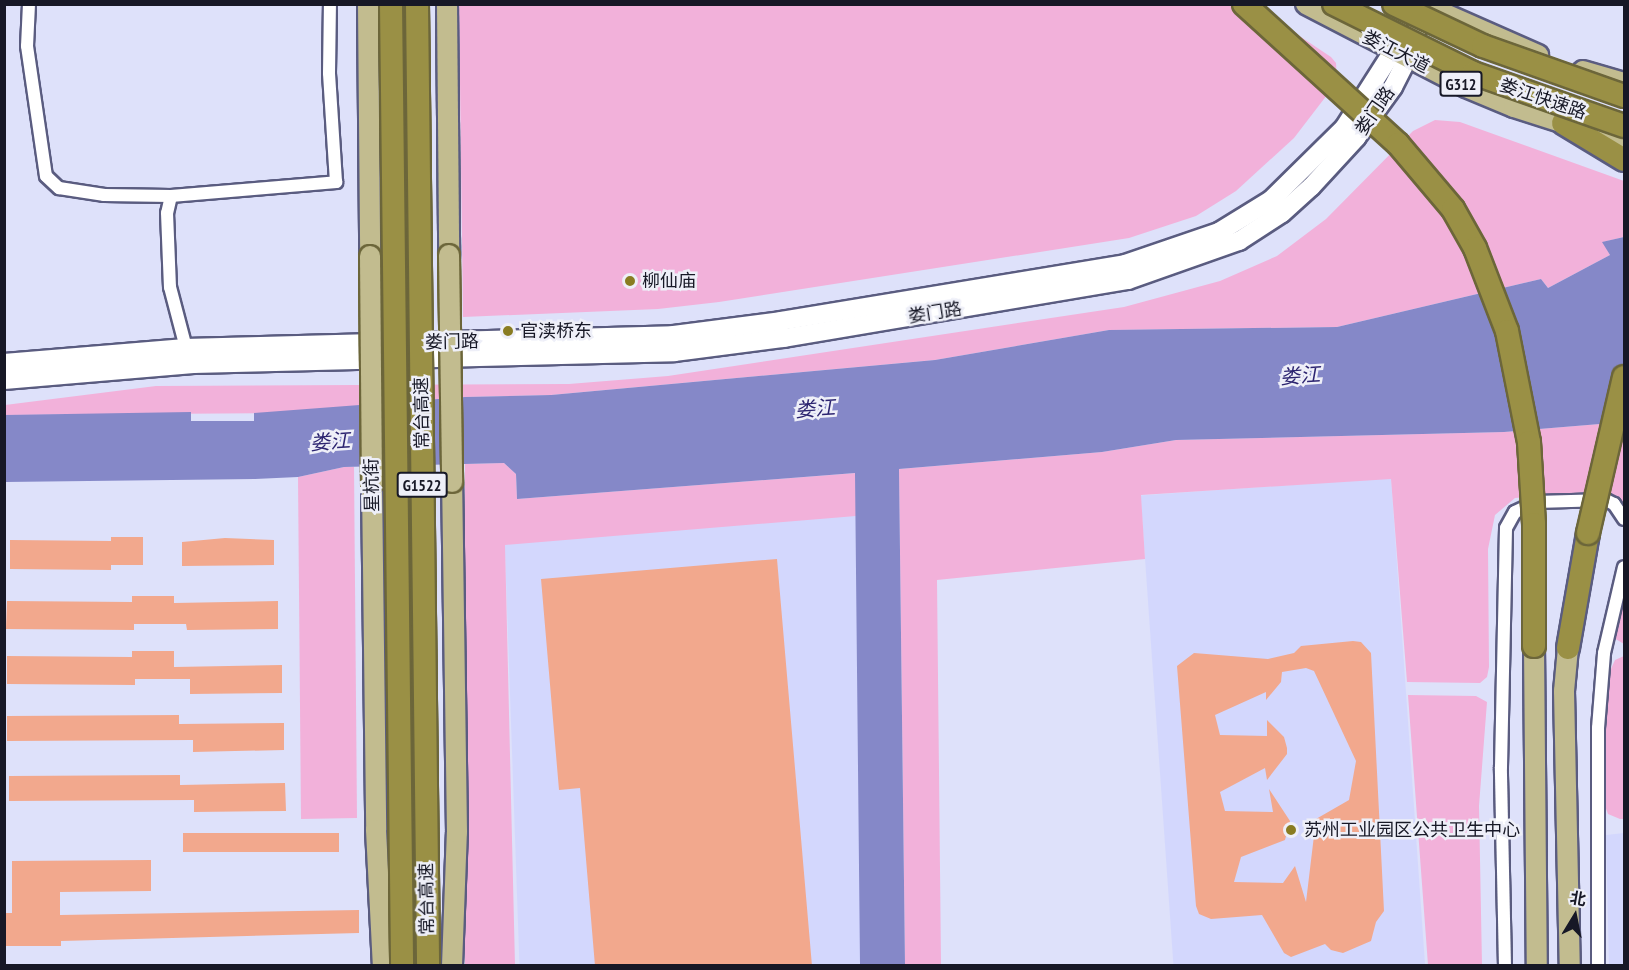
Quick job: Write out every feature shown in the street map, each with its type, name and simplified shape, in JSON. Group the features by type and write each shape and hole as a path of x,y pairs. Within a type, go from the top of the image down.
{"highway":[{"name":"常台高速","path":"391,4 402,966"},
{"name":"常台高速","path":"417,4 428,966"},
{"path":"1244,4 1398,144 1453,209 1475,248 1507,331 1529,442 1534,646"},
{"name":"娄江快速路","path":"1334,4 1473,73 1624,126"},
{"name":"娄江快速路","path":"1394,4 1492,50 1624,96"},
{"path":"1563,123 1624,160"},
{"path":"1568,648 1588,533 1624,377"},
{"path":"1588,533 1624,433"}],"main road":[{"name":"星杭街","path":"368,4 376,820 383,966"},
{"path":"447,4 457,822 452,966"},
{"name":"娄江大道","path":"1306,4 1400,56 1563,123 1624,142"},
{"path":"1424,5 1534,53 1624,83"},
{"name":"娄门路","path":"4,363 673,335 793,320 1125,264 1219,232 1271,200 1344,128 1400,56 1424,5"},
{"name":"娄门路","path":"4,380 189,356"},
{"path":"1534,646 1537,966"},
{"path":"1568,648 1564,691 1570,966"}],"street":[{"path":"29,4 27,46 46,176 59,188 93,193 171,196 336,182 328,73 330,4"},
{"path":"171,196 167,213 170,287 189,356"},
{"path":"1505,966 1501,766 1506,528 1515,512 1536,502 1606,500 1614,504 1624,519"},
{"path":"1598,966 1598,728 1604,653 1624,567"}],"shaded area":[{"path":"459,5 1253,5 1331,57 1336,63 1337,82 1294,138 1236,191 1196,216 1129,238 719,302 658,309 463,317"},
{"path":"1435,120 1460,122 1624,181 1624,237 1603,242 1610,255 1548,288 1541,279 1337,327 1109,330 935,360 551,395 465,397 286,413 5,415 5,405 156,386 569,384 668,376 1124,307 1220,281 1277,256 1326,219 1413,131"},
{"path":"1624,422 1624,507 1614,497 1588,492 1515,498 1495,515 1488,549 1489,667 1487,677 1480,683 1407,682 1391,479 1141,495 1145,559 937,580 941,965 905,965 899,469 1102,452 1176,440 1504,432"},
{"path":"504,463 516,474 517,499 856,473 856,516 505,545 515,965 465,966 465,464"},
{"path":"354,467 357,818 301,819 298,477"},
{"name":"苏州工业园区公共卫生中心","path":"1391,478 1425,965 1174,966 1141,496"},
{"path":"856,516 872,965 519,966 504,528"},
{"path":"1624,584 1624,644 1614,638"},
{"path":"1624,656 1624,819 1620,819 1608,814 1605,806 1606,716 1610,671 1615,660"},
{"path":"1408,695 1476,696 1487,702 1479,806 1482,965 1428,965"},
{"path":"1624,833 1624,965 1609,965 1606,835"}],"water":[{"name":"娄江","path":"1624,237 1624,422 1504,432 1176,440 1102,452 899,469 905,965 860,965 855,473 517,499 516,474 504,463 344,467 298,477 255,479 5,482 4,415 191,412 191,421 254,421 254,413 465,397 551,395 935,360 1109,330 1337,327 1541,279 1548,288 1610,255 1602,242"}],"building":[{"path":"111,537 143,537 143,565 111,565 111,570 10,569 10,540 111,541"},
{"path":"225,538 274,540 274,565 182,566 182,542"},
{"path":"777,559 812,966 595,966 580,788 559,790 541,579"},
{"path":"132,596 174,596 174,603 278,601 278,629 187,630 186,624 134,624 134,630 6,629 7,601 132,602"},
{"path":"1353,641 1361,642 1371,653 1384,911 1376,922 1371,941 1343,953 1331,950 1325,944 1291,957 1284,953 1262,915 1211,919 1199,914 1196,906 1177,666 1194,653 1268,659 1294,653 1301,646","holes":["1306,668 1314,671 1356,761 1349,800 1316,819 1306,902 1295,866 1283,883 1234,882 1241,857 1285,840 1290,821 1269,789 1273,812 1225,811 1220,792 1265,768 1267,780 1287,754 1287,748 1284,737 1267,720 1267,736 1220,735 1215,715 1266,692 1266,700 1281,682 1282,672"]},
{"path":"132,651 174,651 174,667 282,665 282,693 190,694 190,679 135,679 135,685 7,684 7,656 132,657"},
{"path":"179,715 179,724 284,723 284,750 193,752 193,740 7,741 7,716"},
{"path":"180,775 180,785 285,783 286,811 194,812 194,800 9,801 9,776"},
{"path":"183,833 339,833 339,852 183,852"},
{"path":"151,860 151,891 60,892 60,915 359,910 359,933 61,941 61,946 4,946 4,913 12,913 12,861"}],"place":[{"name":"柳仙庙","path":"630,281"},
{"name":"官渎桥东","path":"508,331"},
{"name":"苏州工业园区公共卫生中心","path":"1291,830"}]}
